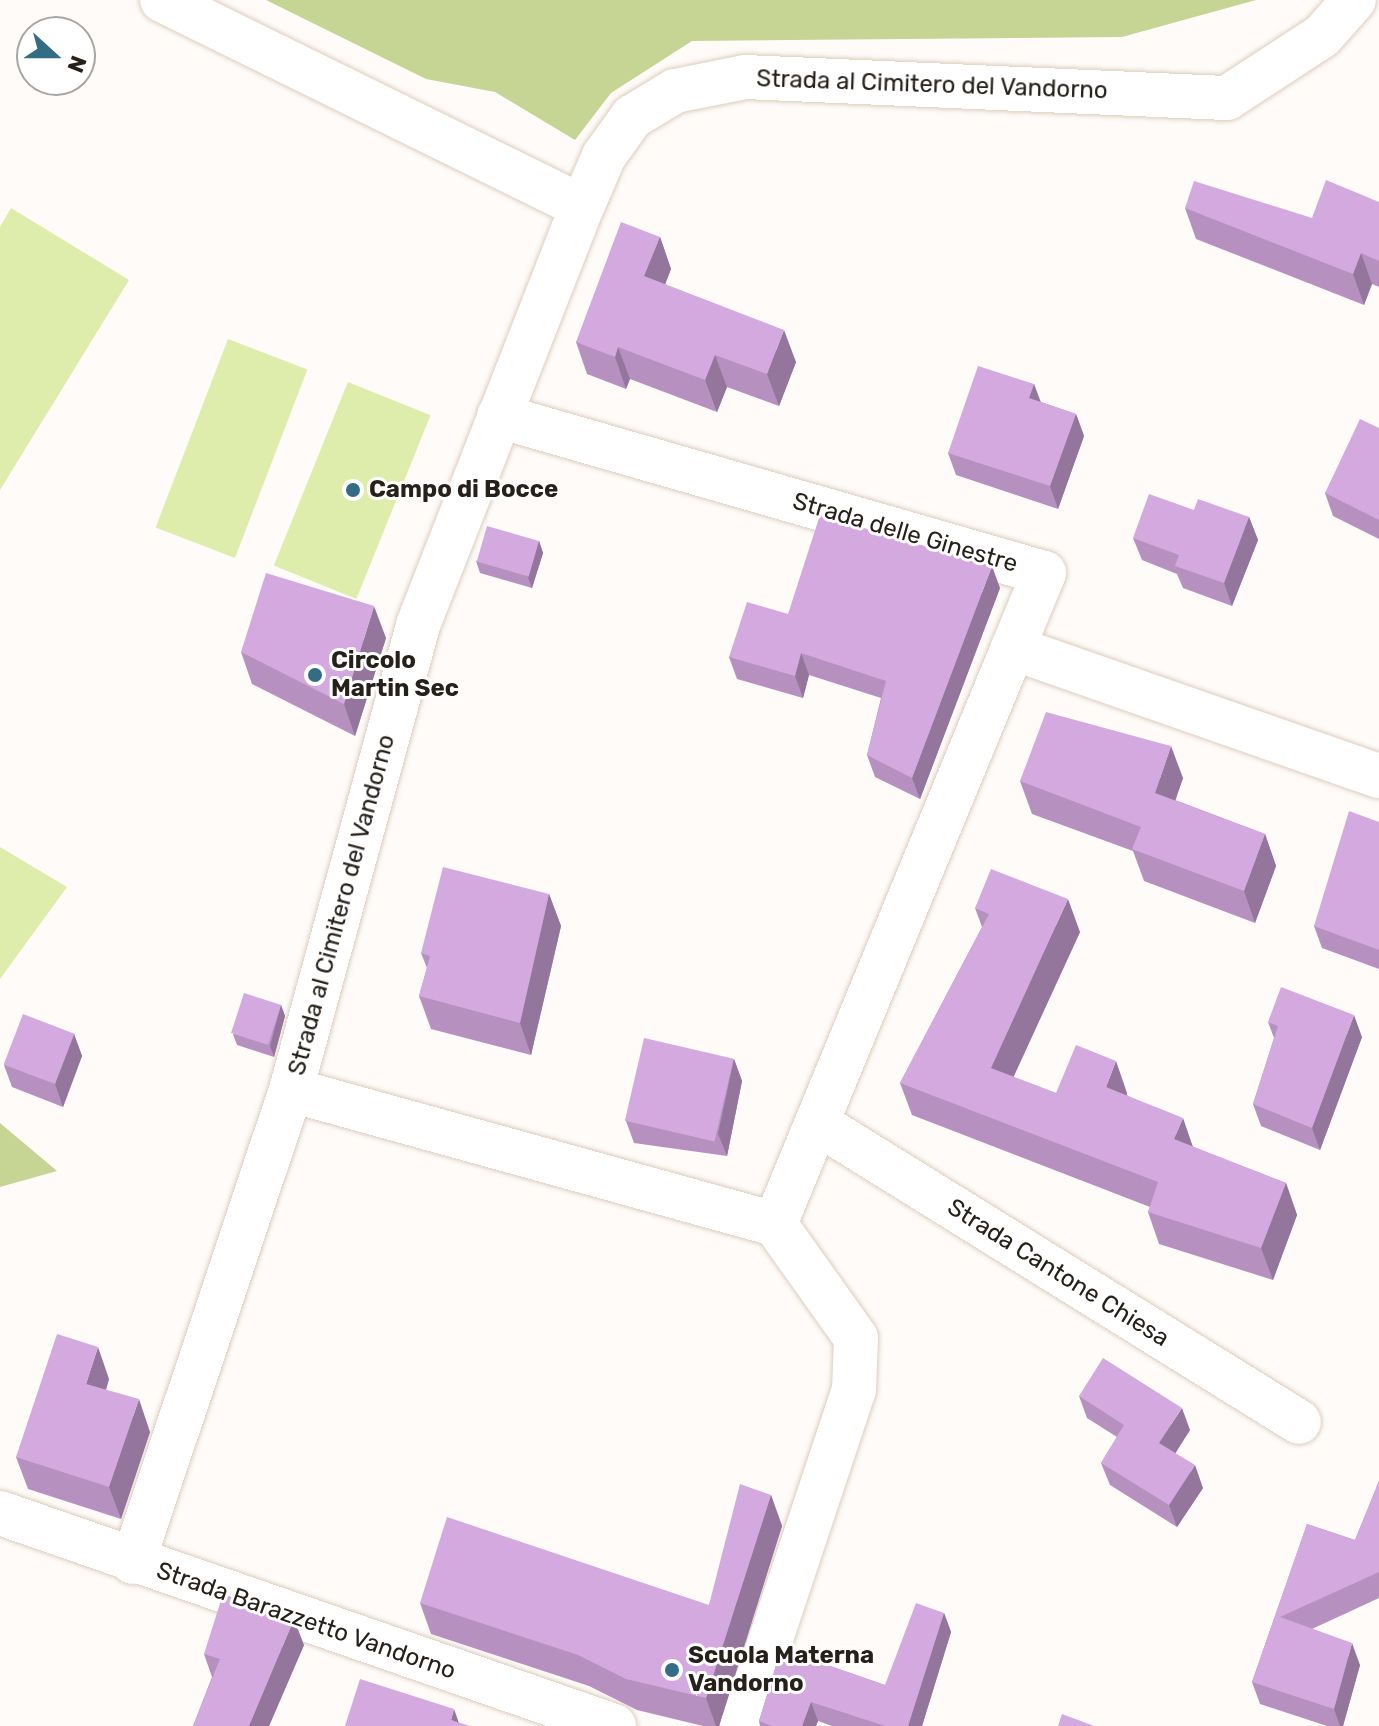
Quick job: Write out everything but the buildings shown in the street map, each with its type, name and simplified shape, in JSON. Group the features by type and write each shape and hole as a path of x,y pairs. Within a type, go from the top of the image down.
{"street":[{"path":"162,0 582,207"},
{"name":"Strada al Cimitero del Vandorno","path":"133,1562 291,1090 418,625 582,207 632,117 675,91 745,77 1227,98 1322,36 1352,2"},
{"name":"Strada delle Ginestre","path":"499,416 1044,573 1013,648"},
{"path":"775,1224 1013,648 1379,776"},
{"path":"291,1090 775,1224 856,1338 854,1390 742,1726"},
{"name":"Strada Cantone Chiesa","path":"817,1123 1299,1422"},
{"name":"Strada Barazzetto Vandorno","path":"0,1513 133,1562 614,1726"}],"green space":[{"path":"266,0 1256,0 1122,37 692,41 611,93 575,140 495,92 426,79"},
{"path":"11,208 129,280 0,490 0,227"},
{"path":"228,339 307,369 235,558 156,528"},
{"name":"Campo di Bocce","path":"348,382 431,415 356,599 274,566"},
{"path":"0,847 67,887 0,979"},
{"path":"0,1123 57,1171 0,1187"}],"place":[{"name":"Campo di Bocce","path":"353,490"},
{"name":"Circolo Martin Sec","path":"315,675"},
{"name":"Scuola Materna Vandorno","path":"672,1670"}]}
